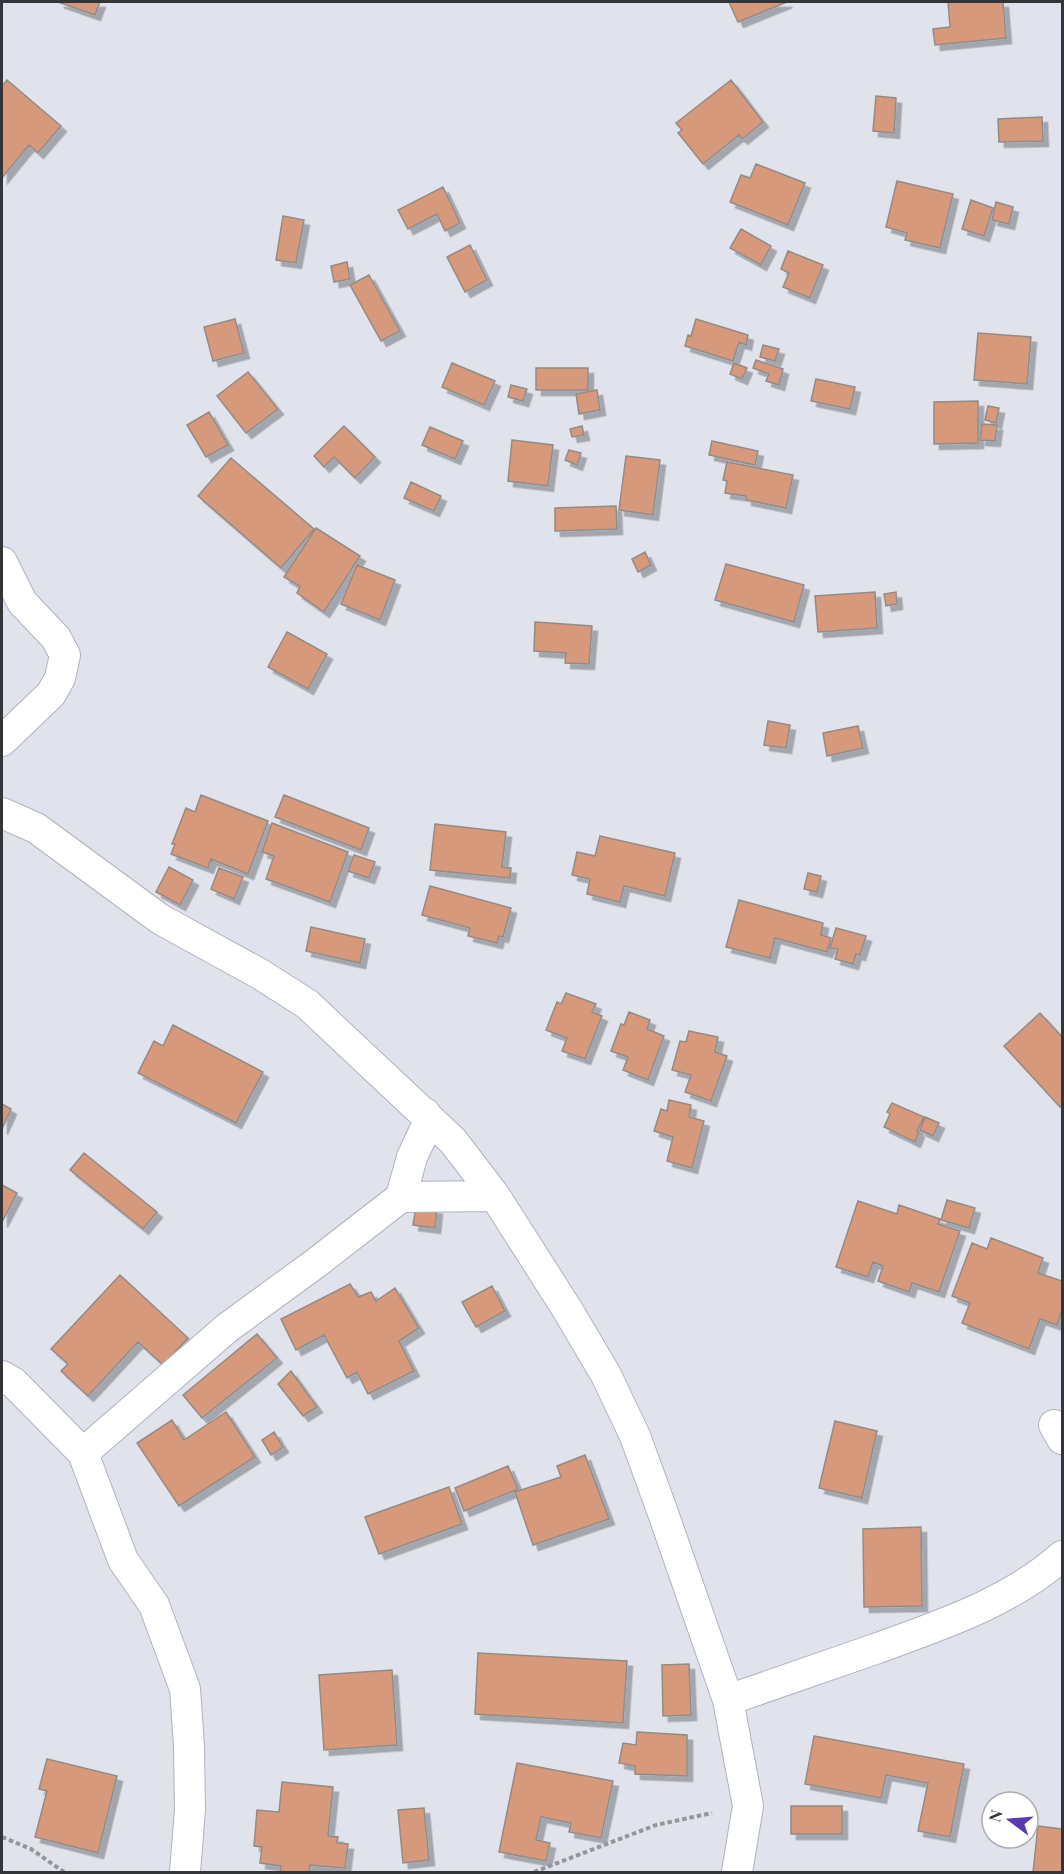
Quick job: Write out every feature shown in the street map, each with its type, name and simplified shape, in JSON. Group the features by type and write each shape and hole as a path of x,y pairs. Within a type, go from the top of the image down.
{"street":[{"path":"2,562 22,602 56,638 65,655 60,678 51,693 2,741"},
{"path":"2,813 36,828 160,919 260,974 307,1004 453,1141 495,1196 601,1366 635,1436 728,1700 748,1806 737,1872"},
{"path":"82,1454 227,1328 316,1263 400,1197 412,1157 427,1125 425,1113"},
{"path":"400,1197 495,1196"},
{"path":"2,1376 14,1383 82,1454 123,1560 154,1605 184,1689 189,1746 190,1810 185,1872"},
{"path":"728,1700 956,1619 1021,1587 1047,1570 1062,1556"}],"path":[{"path":"534,1872 656,1825 748,1806"},
{"path":"2,1837 31,1849 64,1872"}],"building":[{"path":"58,2 100,2 95,15"},
{"path":"729,2 787,2 738,22"},
{"path":"948,2 1003,2 1006,38 935,45 933,29 950,27"},
{"path":"7,80 61,126 38,153 29,145 2,178 2,86"},
{"path":"731,80 763,122 742,139 739,135 703,164 678,133 682,130 676,123"},
{"path":"876,96 896,98 894,133 873,131"},
{"path":"1042,117 1043,141 999,142 998,119"},
{"path":"756,164 805,183 788,225 730,202 741,175 750,178"},
{"path":"897,181 953,194 940,248 905,240 907,233 886,227"},
{"path":"443,187 460,223 445,231 437,214 408,229 398,210"},
{"path":"971,200 993,208 984,236 962,229"},
{"path":"996,202 1013,207 1009,224 992,220"},
{"path":"283,216 304,220 296,263 276,260"},
{"path":"741,229 771,246 761,265 730,248"},
{"path":"470,245 487,280 465,292 447,257"},
{"path":"788,251 823,265 810,298 783,287 789,273 781,269"},
{"path":"347,262 350,279 334,282 331,266"},
{"path":"369,275 400,331 381,341 350,285"},
{"path":"235,319 244,353 213,361 204,327"},
{"path":"696,319 748,335 746,345 739,342 733,361 685,346"},
{"path":"978,333 1031,337 1027,384 974,380"},
{"path":"763,345 779,349 775,361 760,357"},
{"path":"756,360 783,369 779,385 766,381 769,374 753,368"},
{"path":"452,363 495,381 484,405 442,387"},
{"path":"734,363 747,368 742,379 730,374"},
{"path":"536,368 588,368 588,390 536,390"},
{"path":"248,372 278,409 246,433 217,396"},
{"path":"816,379 855,387 850,409 811,401"},
{"path":"511,385 527,389 523,401 508,397"},
{"path":"597,390 600,410 579,414 576,394"},
{"path":"978,401 978,443 934,444 934,402"},
{"path":"988,406 999,408 996,423 985,420"},
{"path":"209,412 228,445 206,457 187,425"},
{"path":"982,424 997,425 995,441 980,440"},
{"path":"344,426 375,457 355,478 334,457 324,467 314,456"},
{"path":"582,426 584,435 572,437 570,429"},
{"path":"430,427 463,441 455,459 422,445"},
{"path":"512,440 553,445 548,486 508,481"},
{"path":"712,441 758,451 755,465 709,455"},
{"path":"569,450 581,453 577,465 565,460"},
{"path":"626,456 660,460 653,515 619,510"},
{"path":"231,458 314,529 281,568 198,496"},
{"path":"727,462 793,475 786,508 746,500 746,496 725,493 727,481 723,480"},
{"path":"411,482 441,496 434,511 404,498"},
{"path":"616,506 617,529 555,531 555,508"},
{"path":"316,528 360,556 324,612 297,593 300,586 284,577"},
{"path":"645,552 651,565 638,572 632,559"},
{"path":"726,564 804,585 794,622 715,600"},
{"path":"357,565 395,580 380,620 341,604"},
{"path":"875,592 877,628 818,632 815,596"},
{"path":"896,592 897,604 886,606 884,594"},
{"path":"535,622 592,626 589,664 565,663 566,653 534,651"},
{"path":"287,632 327,654 308,689 268,667"},
{"path":"768,721 790,725 786,748 764,745"},
{"path":"858,726 863,748 827,756 823,733"},
{"path":"201,795 268,821 248,874 211,859 208,868 171,854 175,844 172,844 186,808 195,812"},
{"path":"284,795 369,828 361,850 275,817"},
{"path":"272,823 348,852 330,902 266,879 274,856 262,852"},
{"path":"435,824 506,832 502,867 511,868 510,878 430,870"},
{"path":"600,836 675,853 665,896 624,886 620,902 587,894 590,879 572,875 577,852 595,856"},
{"path":"354,855 375,862 369,878 348,871"},
{"path":"169,867 193,880 180,905 156,892"},
{"path":"219,868 243,877 234,899 211,889"},
{"path":"808,873 821,876 817,892 804,889"},
{"path":"430,886 511,908 503,937 499,936 497,943 468,936 470,928 422,915"},
{"path":"739,900 823,923 821,935 831,938 827,952 775,938 770,958 726,947"},
{"path":"311,927 365,939 360,963 306,951"},
{"path":"836,928 866,936 860,955 856,954 853,964 835,959 838,949 830,948"},
{"path":"566,993 596,1004 592,1012 602,1016 585,1059 562,1051 567,1038 546,1030 557,1002 561,1004"},
{"path":"629,1012 650,1020 647,1029 664,1036 648,1080 623,1070 628,1057 611,1051 621,1024 624,1025"},
{"path":"1040,1013 1062,1037 1062,1105 1060,1107 1004,1046"},
{"path":"173,1025 263,1072 236,1123 138,1073 154,1041 163,1046"},
{"path":"689,1031 718,1037 715,1052 727,1056 711,1101 685,1092 691,1075 672,1070 680,1041 686,1042"},
{"path":"669,1100 691,1105 689,1117 704,1121 692,1168 667,1161 673,1137 654,1131 661,1109 667,1111"},
{"path":"892,1103 924,1117 917,1131 919,1132 915,1142 884,1127 890,1114 887,1112"},
{"path":"2,1104 11,1109 2,1129"},
{"path":"925,1117 939,1123 933,1136 920,1130"},
{"path":"84,1153 157,1212 143,1229 70,1170"},
{"path":"2,1185 17,1193 2,1222"},
{"path":"947,1200 975,1208 969,1228 941,1220"},
{"path":"858,1201 897,1214 899,1205 940,1219 938,1224 960,1231 939,1292 912,1283 909,1292 878,1281 883,1266 873,1262 868,1277 836,1267"},
{"path":"416,1206 437,1209 435,1228 413,1225"},
{"path":"991,1238 1043,1258 1038,1273 1062,1281 1062,1310 1057,1325 1040,1319 1029,1349 962,1323 970,1303 952,1296 972,1243 987,1249"},
{"path":"120,1275 188,1338 163,1365 138,1342 88,1396 61,1371 68,1364 51,1349"},
{"path":"350,1284 358,1297 371,1292 376,1301 395,1288 419,1328 399,1341 414,1371 368,1394 357,1372 347,1378 324,1335 296,1350 281,1319"},
{"path":"492,1286 505,1311 476,1327 462,1302"},
{"path":"257,1334 277,1358 202,1418 183,1395"},
{"path":"291,1371 317,1407 303,1416 278,1384"},
{"path":"226,1412 255,1457 179,1506 137,1443 172,1420 184,1440"},
{"path":"835,1421 877,1431 862,1498 819,1488"},
{"path":"274,1432 283,1447 271,1455 262,1440"},
{"path":"585,1455 609,1519 533,1545 515,1492 561,1477 557,1466"},
{"path":"508,1466 518,1489 464,1511 455,1488"},
{"path":"449,1487 462,1524 379,1554 365,1517"},
{"path":"921,1527 922,1606 864,1607 863,1529"},
{"path":"478,1653 627,1661 623,1723 475,1714"},
{"path":"689,1664 691,1715 663,1716 662,1665"},
{"path":"392,1670 397,1745 324,1750 319,1675"},
{"path":"637,1732 687,1735 687,1776 635,1774 635,1766 619,1763 623,1743 636,1745"},
{"path":"814,1736 964,1764 950,1837 918,1831 928,1783 886,1775 881,1798 805,1784"},
{"path":"47,1759 117,1776 98,1853 35,1837 47,1791 39,1789"},
{"path":"517,1763 613,1781 601,1838 569,1832 571,1823 541,1817 536,1840 550,1843 546,1861 499,1852"},
{"path":"282,1782 333,1787 328,1836 338,1837 337,1843 348,1844 345,1868 310,1865 309,1872 280,1872 281,1866 260,1863 262,1847 254,1846 257,1810 279,1812"},
{"path":"791,1806 842,1806 842,1834 791,1834"},
{"path":"424,1808 429,1860 403,1863 398,1810"},
{"path":"1040,1826 1062,1829 1062,1872 1033,1872 1035,1850 1040,1850"}]}
